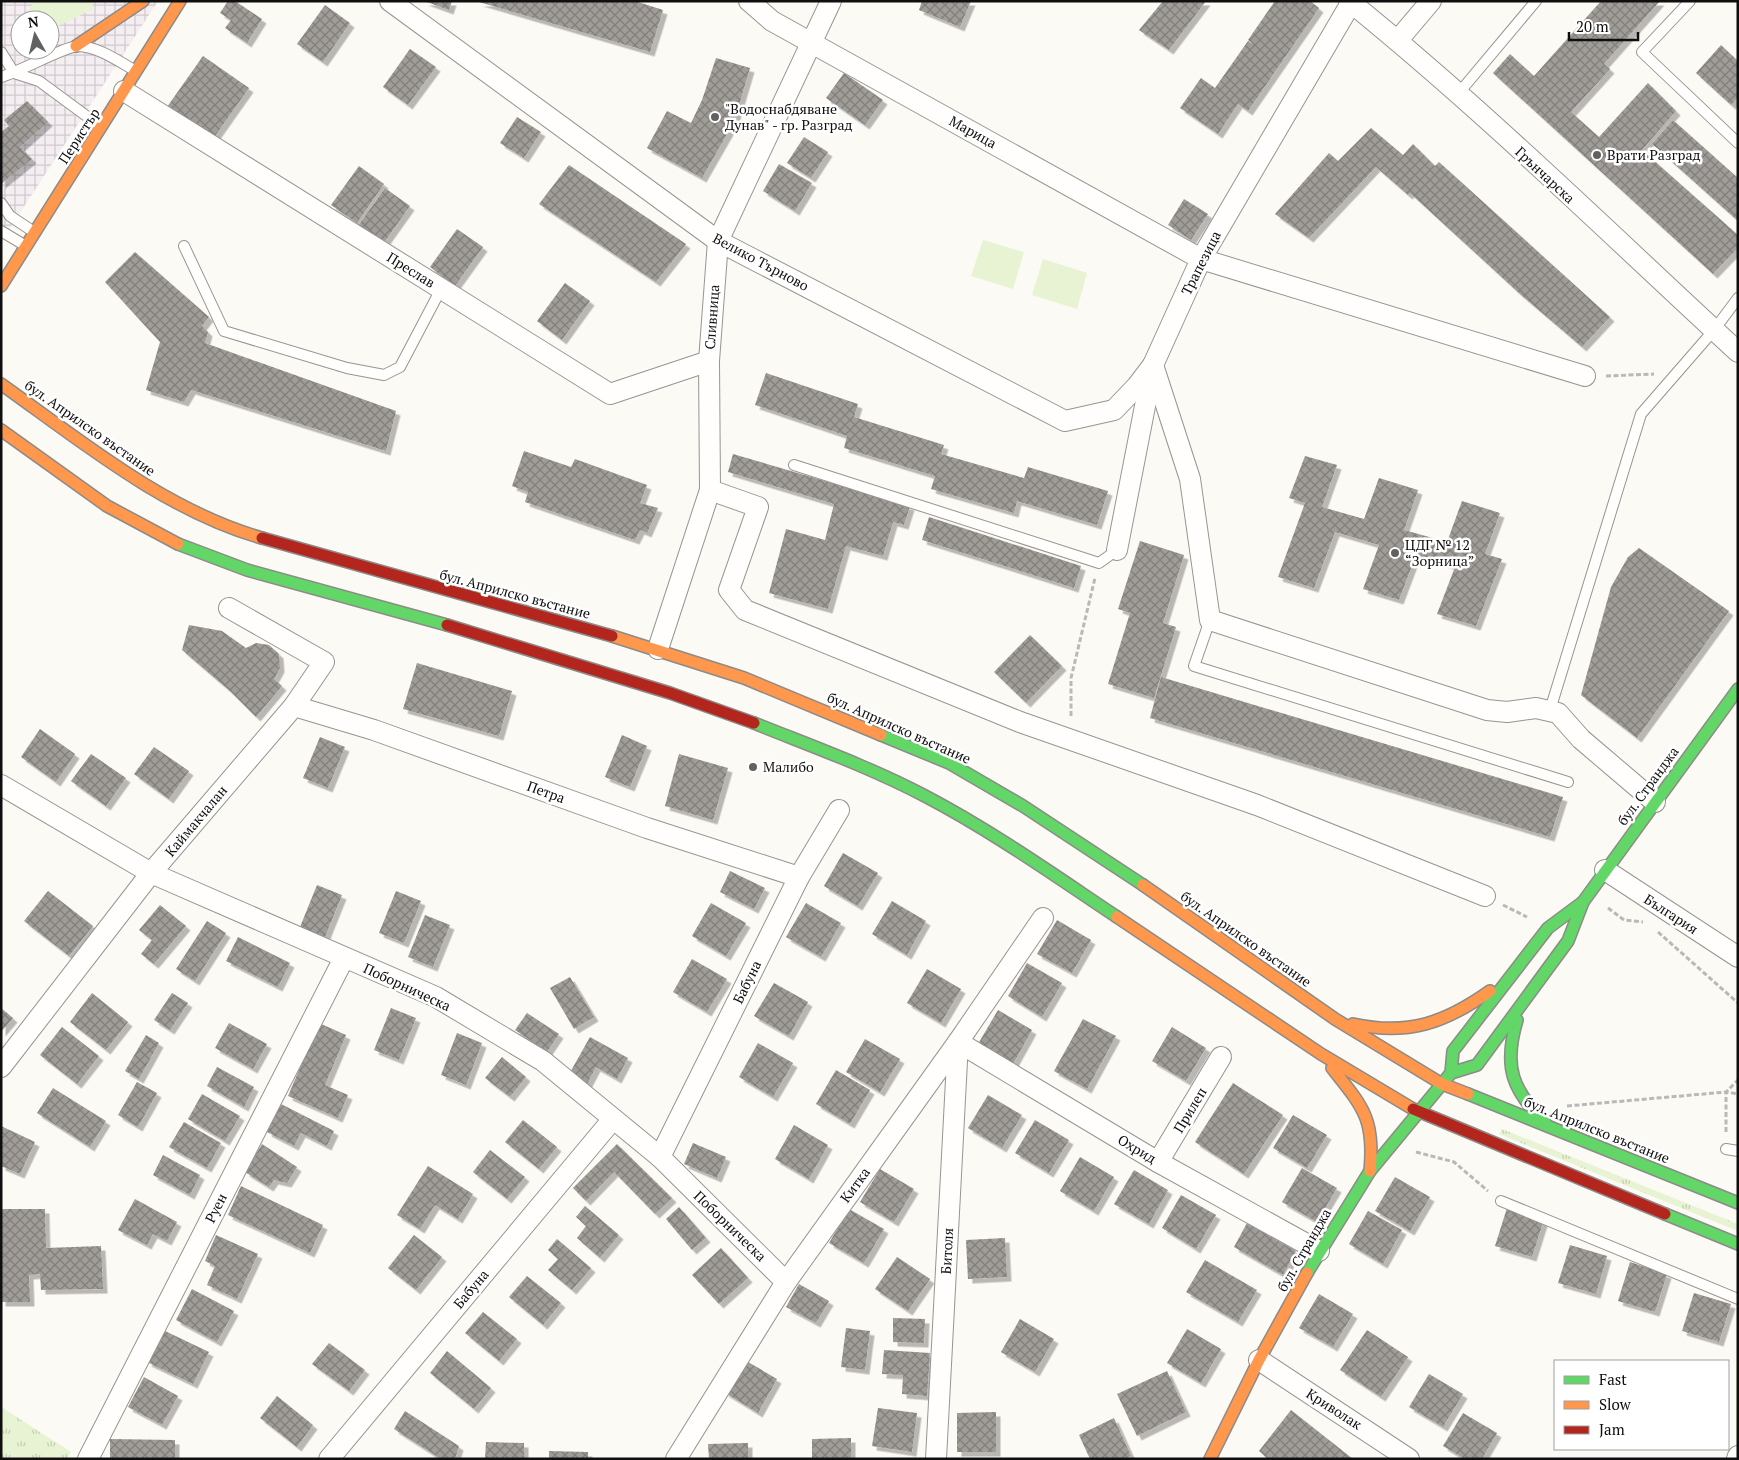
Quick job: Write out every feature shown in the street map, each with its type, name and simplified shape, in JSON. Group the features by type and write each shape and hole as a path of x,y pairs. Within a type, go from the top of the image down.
{"street":[{"path":"76,46 143,1"},
{"name":"Перистър","path":"1,286 180,1"},
{"name":"Велико Търново","path":"390,1 718,241 1065,421 1114,410 1137,386 1153,365"},
{"name":"Марица","path":"749,1 772,21 1200,259 1585,376"},
{"name":"Сливница","path":"658,649 710,490 709,361 718,241 831,1"},
{"path":"1398,40 1431,1"},
{"name":"Грънчарска","path":"1350,2 1398,40 1458,94 1738,352"},
{"name":"Трапезица","path":"1117,550 1153,365 1200,259 1350,2"},
{"name":"Преслав","path":"124,91 610,394 709,361"},
{"path":"1153,365 1190,479 1210,620 1487,710 1507,712 1536,708 1558,713 1581,739 1655,802"},
{"name":"бул. Априлско въстание","path":"1,384 124,472 208,517 252,534 658,649 744,678 949,763 1024,806 1094,851 1334,1019 1442,1084 1738,1204"},
{"path":"1,430 107,506 156,534 199,553 247,570 403,612 670,693 731,714 863,767 926,796 1003,841 1321,1054 1418,1112 1738,1244"},
{"path":"710,490 758,507 729,590 745,610 1020,722 1257,805 1485,896"},
{"name":"Каймакчалан","path":"1,1067 151,873 294,706 324,662 229,608"},
{"name":"бул. Странджа","path":"1451,1074 1453,1051 1509,976 1548,928 1583,902 1613,875 1655,802 1738,689"},
{"name":"Петра","path":"294,706 374,730 647,828 799,878"},
{"name":"Поборническа","path":"1,785 151,873 436,997 543,1061 660,1157 786,1282"},
{"name":"Бабуна","path":"660,1157 799,878 839,810"},
{"name":"България","path":"1613,875 1738,957"},
{"name":"бул. Странджа","path":"1210,1459 1259,1360 1319,1251 1370,1171 1451,1074 1477,1066 1568,942 1583,902"},
{"name":"Китка","path":"676,1459 786,1282 958,1042 1043,918"},
{"name":"Руен","path":"88,1459 344,958"},
{"path":"1334,1019 1366,1028 1391,1030 1420,1028 1439,1022 1471,1005 1509,976"},
{"path":"1521,1008 1509,1042 1508,1060 1511,1074 1529,1108 1551,1128"},
{"name":"Охрид","path":"958,1042 1158,1162 1319,1251"},
{"name":"Битоля","path":"936,1459 958,1042"},
{"path":"1321,1054 1369,1118 1373,1141 1370,1171"},
{"name":"Прилеп","path":"1158,1162 1221,1058"},
{"name":"Бабуна","path":"329,1459 613,1119"},
{"name":"Криволак","path":"1259,1360 1409,1459"}],"lane":[{"path":"1458,94 1536,1"},
{"path":"1690,1 1642,52 1738,143"},
{"path":"1,77 76,46 100,52 136,71"},
{"path":"1,52 14,73 39,81 102,128"},
{"path":"1,203 10,216 35,233"},
{"path":"1,231 27,246"},
{"path":"184,246 224,331 347,368 384,375 400,367 441,289"},
{"path":"1550,710 1641,414 1714,330 1738,298"},
{"path":"794,465 1099,563 1117,550"},
{"path":"1210,620 1194,666 1568,782"},
{"path":"1726,1149 1738,1151"},
{"path":"1501,1201 1738,1299"}],"path":[{"path":"1585,376 1678,373"},
{"path":"1071,739 1071,678 1099,563"},
{"path":"1613,875 1604,905 1624,920 1646,922"},
{"path":"1485,896 1548,928"},
{"path":"1653,928 1738,1003"},
{"path":"1726,1092 1738,1080"},
{"path":"1573,1110 1564,1106 1726,1092 1738,1094"},
{"path":"1454,1162 1501,1201"}],"shaded area":[{"path":"1,1 158,1 1,242"}],"green space":[{"path":"34,1 92,1 93,9 60,25 60,10 29,10"},
{"path":"983,240 1024,252 1013,289 971,276"},
{"path":"1043,259 1087,273 1077,309 1032,295"},
{"path":"1502,1129 1738,1224 1738,1231 1499,1134"},
{"path":"1,1407 71,1452 67,1459 1,1459"}],"building":[{"path":"228,1 235,1 262,19 247,43 225,28 231,20 220,13"},
{"path":"424,1 452,1 449,10"},
{"path":"635,1 663,10 650,52 479,2"},
{"path":"922,1 971,1 960,27 919,10"},
{"path":"1163,1 1206,1 1169,50 1139,30"},
{"path":"1275,1 1310,1 1319,8 1248,111 1238,104 1218,134 1180,108 1201,78 1215,88 1248,41 1253,44 1248,40"},
{"path":"1601,1 1660,1 1604,64 1610,69 1571,112 1599,137 1648,83 1676,111 1642,150 1738,235 1738,248 1713,274 1493,73 1510,54 1534,76"},
{"path":"325,5 350,23 323,62 297,44"},
{"path":"1721,45 1738,61 1738,98 1731,105 1696,73"},
{"path":"410,49 436,67 408,105 383,87"},
{"path":"203,56 249,88 213,139 167,107"},
{"name":"\"Водоснабдяване Дунав\" - гр. Разград","path":"716,58 750,68 734,122 702,178 647,148 667,111 691,123 702,100"},
{"path":"844,73 883,100 865,125 826,98"},
{"path":"27,101 48,122 20,147 32,159 1,184 1,132 9,126 4,120"},
{"path":"517,117 541,132 524,158 500,143"},
{"path":"1673,120 1738,178 1738,221 1652,144"},
{"path":"1371,128 1403,155 1413,144 1435,166 1439,162 1610,317 1582,347 1520,294 1410,193 1408,195 1376,167 1309,238 1275,214 1329,153 1338,161"},
{"path":"804,137 828,152 811,178 787,163"},
{"path":"779,164 812,183 795,211 763,191"},
{"path":"569,165 686,244 656,282 539,204"},
{"path":"359,166 384,184 357,223 331,205"},
{"path":"385,188 410,206 383,244 358,226"},
{"path":"1184,199 1208,214 1191,240 1168,225"},
{"path":"457,229 483,247 455,286 430,267"},
{"path":"135,252 209,317 202,326 208,332 205,343 396,411 386,451 191,390 184,402 146,390 160,342 105,282"},
{"path":"565,283 590,301 562,340 537,321"},
{"path":"766,373 858,404 854,417 944,445 941,454 1024,478 1028,467 1108,491 1097,525 1017,501 1014,513 931,489 935,476 844,448 847,436 755,405"},
{"path":"524,451 571,467 575,459 647,485 640,503 658,508 647,533 640,530 635,540 525,502 528,492 512,486"},
{"path":"733,454 910,506 904,525 893,522 883,556 846,546 828,609 769,593 786,529 825,540 834,504 728,472"},
{"path":"1305,456 1337,465 1322,507 1364,519 1379,478 1418,490 1404,530 1447,542 1462,501 1500,513 1485,554 1502,559 1476,626 1437,614 1455,567 1416,555 1399,600 1363,589 1379,545 1335,532 1314,588 1278,577 1305,503 1289,498"},
{"path":"929,517 1081,566 1074,588 922,540"},
{"path":"1140,541 1184,555 1163,623 1176,627 1154,698 1108,684 1130,613 1118,609"},
{"path":"1639,548 1729,611 1637,738 1581,695 1611,587 1628,557"},
{"path":"189,625 222,631 246,648 256,643 269,645 279,654 280,668 274,679 282,686 256,717 230,691 182,650"},
{"path":"1030,635 1062,666 1026,703 994,672"},
{"path":"417,663 512,691 499,736 403,709"},
{"path":"1161,677 1563,797 1550,837 1150,718"},
{"path":"40,729 75,754 56,782 21,757"},
{"path":"622,735 647,746 630,787 605,777"},
{"path":"320,737 345,747 328,788 303,778"},
{"path":"154,747 189,771 169,799 134,774"},
{"path":"91,754 126,778 106,806 71,781"},
{"path":"679,754 728,768 713,820 665,806"},
{"path":"843,853 878,873 858,906 824,886"},
{"path":"730,871 765,888 754,909 720,892"},
{"path":"317,885 342,895 325,937 300,927"},
{"path":"48,891 93,926 69,956 24,921"},
{"path":"396,891 421,901 404,943 379,933"},
{"path":"892,901 926,921 907,955 872,934"},
{"path":"711,903 746,923 726,956 692,936"},
{"path":"806,903 841,923 821,957 786,937"},
{"path":"160,905 186,926 154,964 141,954 152,940 139,930"},
{"path":"425,915 450,925 433,967 408,957"},
{"path":"1057,920 1091,940 1072,973 1037,954"},
{"path":"207,921 226,933 195,981 176,969"},
{"path":"238,937 290,963 278,987 226,961"},
{"path":"692,959 727,979 707,1012 673,992"},
{"path":"1027,963 1062,983 1042,1017 1008,996"},
{"path":"927,969 961,989 941,1023 907,1003"},
{"path":"570,977 594,1017 574,1029 550,988"},
{"path":"774,983 808,1002 789,1036 754,1016"},
{"path":"92,993 128,1022 106,1050 70,1022"},
{"path":"172,993 188,1003 170,1030 154,1020"},
{"path":"1,1008 13,1018 1,1032"},
{"path":"391,1008 416,1018 399,1060 374,1050"},
{"path":"998,1010 1032,1030 1013,1064 978,1044"},
{"path":"527,1013 559,1034 547,1052 515,1030"},
{"path":"1083,1019 1116,1036 1087,1089 1054,1071"},
{"path":"229,1023 267,1044 253,1069 215,1048"},
{"path":"319,1023 346,1035 325,1085 348,1095 338,1118 288,1096"},
{"path":"62,1027 99,1056 77,1084 40,1055"},
{"path":"1172,1027 1206,1048 1186,1081 1152,1061"},
{"path":"457,1033 482,1043 466,1085 441,1075"},
{"path":"146,1035 159,1043 139,1079 125,1071"},
{"path":"590,1037 628,1058 617,1079 596,1067 586,1086 568,1076"},
{"path":"865,1039 900,1059 880,1092 846,1072"},
{"path":"758,1043 793,1063 773,1097 739,1077"},
{"path":"502,1057 526,1077 510,1097 485,1078"},
{"path":"217,1067 254,1087 244,1107 207,1086"},
{"path":"836,1070 870,1090 850,1124 816,1104"},
{"path":"137,1082 157,1093 138,1127 118,1115"},
{"path":"1233,1083 1283,1115 1244,1174 1195,1142"},
{"path":"53,1088 106,1121 90,1147 37,1113"},
{"path":"202,1094 240,1116 225,1141 188,1119"},
{"path":"988,1095 1022,1115 1002,1148 968,1128"},
{"path":"281,1104 334,1131 327,1146 301,1133 294,1146 267,1132"},
{"path":"1293,1115 1327,1135 1307,1168 1273,1148"},
{"path":"523,1120 557,1147 539,1169 505,1142"},
{"path":"1035,1120 1069,1140 1049,1173 1015,1153"},
{"path":"184,1122 221,1143 207,1168 169,1147"},
{"path":"794,1125 828,1145 809,1179 775,1159"},
{"path":"1,1126 35,1142 20,1174 1,1166"},
{"path":"693,1143 726,1157 717,1178 684,1164"},
{"path":"262,1144 297,1167 287,1183 274,1180 269,1187 245,1172"},
{"path":"617,1144 672,1198 655,1214 614,1172 586,1201 573,1188"},
{"path":"490,1150 525,1177 507,1199 473,1172"},
{"path":"163,1155 200,1175 190,1195 153,1175"},
{"path":"1080,1157 1114,1177 1094,1211 1060,1191"},
{"path":"428,1166 473,1194 458,1219 435,1205 420,1229 397,1215"},
{"path":"1302,1168 1337,1188 1317,1222 1282,1202"},
{"path":"880,1169 914,1189 894,1222 860,1202"},
{"path":"1134,1170 1168,1190 1149,1224 1114,1204"},
{"path":"1395,1177 1430,1197 1410,1231 1375,1211"},
{"path":"241,1186 323,1225 310,1253 228,1215"},
{"path":"1181,1195 1216,1215 1196,1249 1162,1228"},
{"path":"135,1199 177,1222 167,1241 153,1234 147,1245 118,1230"},
{"path":"585,1206 619,1235 600,1258 577,1238 586,1226 576,1217"},
{"path":"679,1207 706,1238 692,1250 666,1219"},
{"path":"1507,1208 1544,1219 1532,1257 1495,1246"},
{"path":"2,1209 45,1209 46,1248 101,1246 103,1289 41,1290 40,1274 29,1275 30,1302 1,1302"},
{"path":"849,1209 884,1229 864,1263 829,1243"},
{"path":"1368,1211 1402,1230 1383,1264 1349,1244"},
{"path":"1247,1223 1296,1251 1283,1275 1234,1247"},
{"path":"216,1235 258,1254 237,1299 207,1285 215,1266 205,1261"},
{"path":"414,1235 442,1257 416,1290 388,1268"},
{"path":"1005,1238 1007,1277 968,1279 966,1240"},
{"path":"557,1239 591,1268 572,1290 548,1270 558,1259 548,1250"},
{"path":"1570,1245 1607,1256 1596,1294 1558,1283"},
{"path":"721,1248 748,1278 719,1304 692,1275"},
{"path":"897,1257 930,1279 908,1311 875,1289"},
{"path":"1205,1260 1257,1290 1238,1322 1186,1292"},
{"path":"1630,1262 1667,1274 1655,1312 1618,1301"},
{"path":"527,1276 561,1303 543,1325 509,1297"},
{"path":"799,1284 829,1301 816,1323 786,1307"},
{"path":"192,1289 234,1311 217,1342 176,1320"},
{"path":"1694,1293 1731,1304 1719,1342 1682,1331"},
{"path":"1319,1294 1353,1314 1333,1347 1299,1328"},
{"path":"483,1312 517,1339 499,1361 465,1333"},
{"path":"893,1318 925,1319 924,1343 893,1342"},
{"path":"1020,1319 1054,1339 1035,1372 1001,1352"},
{"path":"846,1328 870,1331 865,1370 841,1367"},
{"path":"1187,1329 1221,1349 1201,1383 1167,1363"},
{"path":"163,1330 209,1352 193,1384 147,1362"},
{"path":"1367,1330 1408,1357 1381,1397 1340,1370"},
{"path":"329,1343 365,1370 349,1391 312,1364"},
{"path":"884,1350 930,1353 927,1396 902,1394 903,1375 882,1374"},
{"path":"447,1351 491,1388 474,1409 430,1373"},
{"path":"743,1359 777,1379 758,1413 724,1392"},
{"path":"1167,1371 1186,1412 1137,1436 1117,1394"},
{"path":"1429,1374 1463,1394 1443,1427 1409,1407"},
{"path":"144,1377 178,1396 162,1425 128,1407"},
{"path":"277,1396 313,1425 297,1447 260,1418"},
{"path":"878,1408 917,1413 912,1452 872,1446"},
{"path":"1291,1410 1353,1459 1268,1459 1259,1451"},
{"path":"405,1411 459,1446 455,1459 441,1459 394,1429"},
{"path":"996,1412 996,1452 957,1452 957,1413"},
{"path":"1463,1413 1497,1433 1482,1459 1465,1459 1443,1446"},
{"path":"1114,1418 1131,1456 1125,1459 1090,1459 1079,1435"},
{"path":"851,1438 851,1459 812,1459 812,1439"},
{"path":"110,1439 175,1440 175,1459 110,1459"},
{"path":"486,1442 524,1443 524,1459 485,1459"},
{"path":"748,1443 748,1459 709,1459 708,1444"},
{"path":"549,1451 588,1452 588,1459 549,1459"}],"traffic: fast":[{"path":"178,544 247,570 447,625"},
{"path":"1451,1073 1477,1065 1568,941 1583,902 1738,689"},
{"path":"754,723 862,766 925,796 999,839 1117,917"},
{"path":"881,735 949,763 1023,806 1143,885"},
{"path":"1307,1273 1370,1171 1451,1073 1453,1051 1548,928 1583,902"},
{"path":"1517,1020 1511,1051 1511,1065 1514,1077 1518,1089 1525,1100 1546,1124"},
{"path":"1468,1094 1738,1203"},
{"path":"1665,1214 1738,1244"}],"traffic: slow":[{"path":"76,46 143,1"},
{"path":"1,286 180,1"},
{"path":"1,384 93,451 158,492 192,511 262,538"},
{"path":"1,430 107,506 178,544"},
{"path":"612,636 744,678 881,735"},
{"path":"1143,885 1335,1019 1442,1084 1468,1094"},
{"path":"1117,917 1321,1054 1413,1109"},
{"path":"1353,1024 1391,1028 1425,1024 1457,1011 1490,991"},
{"path":"1332,1068 1352,1093 1364,1115 1371,1138 1370,1171"},
{"path":"1210,1459 1259,1360 1307,1273"}],"traffic: jam":[{"path":"262,538 612,636"},
{"path":"447,625 670,693 754,723"},
{"path":"1413,1109 1665,1214"}],"place":[{"name":"\"Водоснабдяване Дунав\" - гр. Разград","path":"715,117"},
{"name":"Врати Разград","path":"1597,155"},
{"name":"ЦДГ № 12 “Зорница”","path":"1395,553"},
{"name":"Малибо","path":"753,767"}]}
